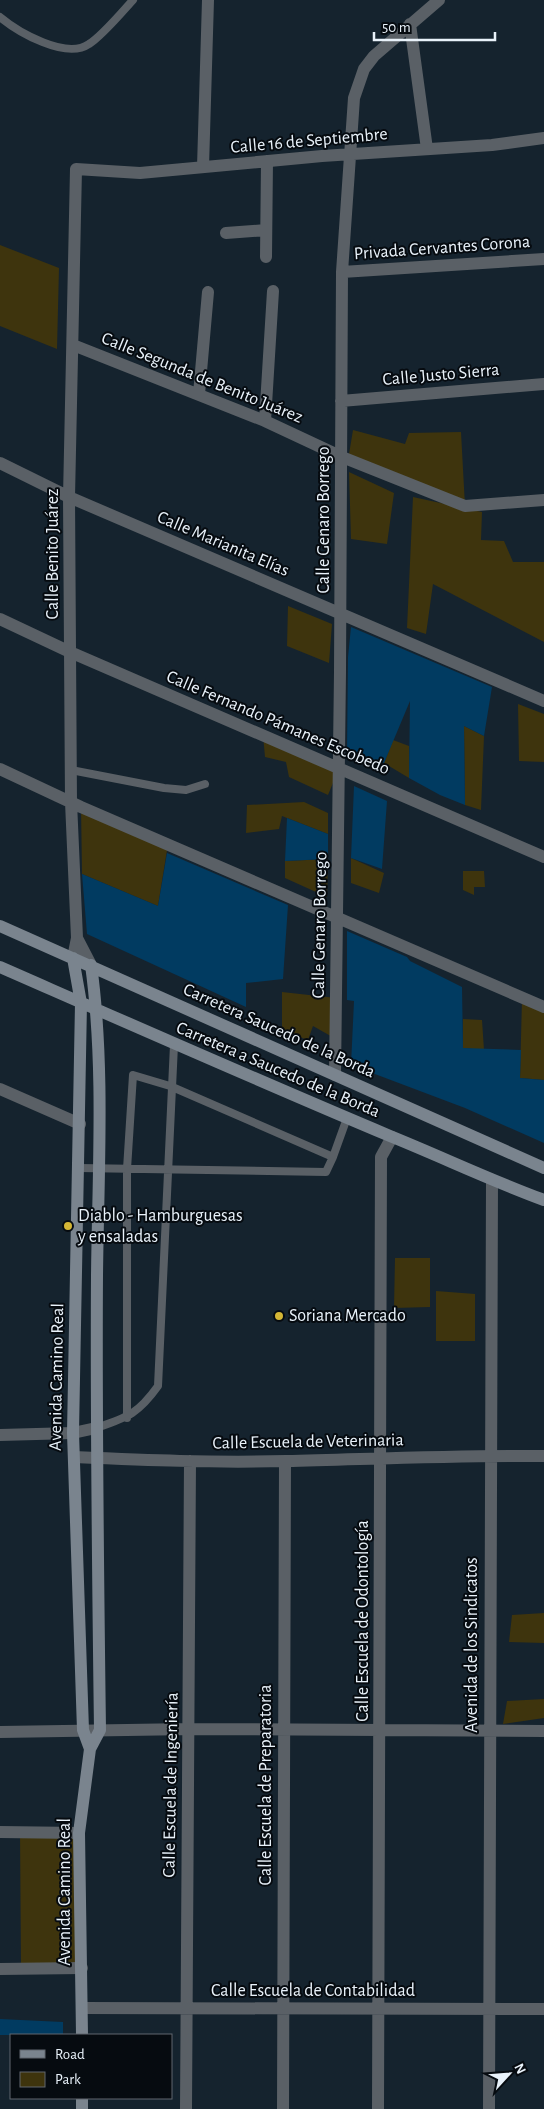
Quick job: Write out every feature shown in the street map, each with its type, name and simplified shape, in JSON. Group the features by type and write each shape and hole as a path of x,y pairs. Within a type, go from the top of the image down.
{"street":[{"path":"203,167 208,0"},
{"name":"Calle Genaro Borrego","path":"336,1075 341,614 342,272 354,98 364,70 374,56 439,0"},
{"path":"410,24 428,149"},
{"name":"Calle 16 de Septiembre","path":"76,169 140,173 350,154 492,145 544,138"},
{"path":"266,257 267,162"},
{"name":"Calle Benito Juárez","path":"73,958 77,938 71,770 69,497 76,169"},
{"path":"226,234 266,230"},
{"name":"Privada Cervantes Corona","path":"342,272 544,258"},
{"path":"265,421 272,291"},
{"path":"198,394 208,292"},
{"name":"Calle Segunda de Benito Juárez","path":"73,345 265,421 342,458 465,506 544,500"},
{"name":"Calle Justo Sierra","path":"341,401 544,384"},
{"name":"Calle Marianita Elías","path":"0,463 69,497 544,702"},
{"name":"Calle Fernando Pámanes Escobedo","path":"0,618 70,652 544,857"},
{"path":"0,769 544,1007"},
{"name":"Carretera Saucedo de la Borda","path":"0,926 544,1168"},
{"name":"Calle Benito Juárez","path":"77,938 91,966"},
{"name":"Avenida Camino Real","path":"73,958 81,1003 73,1433 83,1730 90,1749"},
{"name":"Avenida Camino Real","path":"82,2034 79,1833 90,1749 100,1730 96,1458 99,1115 97,1010 91,966"},
{"name":"Carretera a Saucedo de la Borda","path":"0,968 174,1045 492,1181 544,1200"},
{"path":"0,1089 80,1124"},
{"name":"Calle Escuela de Odontología","path":"378,2109 381,1157 392,1137"},
{"name":"Avenida de los Sindicatos","path":"489,2109 492,1181"},
{"path":"0,1435 73,1433 96,1428"},
{"name":"Calle Escuela de Veterinaria","path":"74,1456 190,1461 285,1461 491,1455 544,1456"},
{"name":"Calle Escuela de Ingeniería","path":"186,2109 190,1729 190,1461"},
{"name":"Calle Escuela de Preparatoria","path":"283,2109 285,1461"},
{"path":"0,1732 190,1729 544,1731"},
{"path":"0,1832 79,1833"},
{"path":"0,1970 82,1968"},
{"name":"Calle Escuela de Contabilidad","path":"83,2008 544,2009"}],"lane":[{"path":"0,17 41,43 64,49 88,45 133,0"},
{"path":"71,770 164,788 186,790 205,784"},
{"path":"96,1428 127,1418 145,1404 158,1386 170,1170 170,1086 174,1045"},
{"path":"127,1418 127,1169 133,1075 170,1086 333,1158"},
{"path":"79,1168 326,1172 347,1118"}],"green space":[{"path":"0,245 59,268 57,349 0,326"},
{"path":"353,430 405,444 409,433 461,432 465,506 348,460"},
{"path":"349,472 394,493 387,544 351,539"},
{"path":"413,497 482,512 481,540 504,541 513,562 544,562 544,642 433,584 426,634 407,628"},
{"path":"288,606 332,624 329,663 287,646"},
{"path":"518,704 544,714 544,762 519,761"},
{"path":"464,726 484,736 481,810 465,805"},
{"path":"263,735 339,768 328,795 289,777 286,762 265,757"},
{"path":"393,740 409,746 409,778 384,763"},
{"path":"304,802 328,813 328,834 282,816 279,829 246,833 247,805"},
{"path":"81,807 168,844 158,906 82,874"},
{"path":"351,858 384,873 379,893 351,883"},
{"path":"328,859 327,897 285,878 285,861"},
{"path":"463,871 484,871 485,887 474,887 474,895 463,890"},
{"path":"282,992 336,998 336,1039 313,1026 308,1040 282,1031"},
{"path":"522,998 544,1007 544,1080 520,1078"},
{"path":"463,1019 482,1020 484,1050 463,1048"},
{"path":"395,1258 430,1258 430,1307 394,1308"},
{"path":"436,1291 475,1294 475,1341 436,1341"},
{"path":"544,1613 544,1643 509,1642 512,1615"},
{"path":"544,1699 544,1718 503,1724 507,1701"},
{"path":"20,1832 79,1833 82,1968 21,1969"}],"building":[{"path":"351,627 492,687 484,736 464,726 465,805 440,795 409,778 410,701 384,763 347,753 348,657"},
{"path":"354,786 387,801 382,869 351,858"},
{"path":"287,818 328,834 328,859 285,861"},
{"path":"167,853 288,905 283,979 246,983 246,1007 87,934 82,874 158,906"},
{"path":"347,931 407,957 410,961 462,987 463,1048 521,1050 520,1078 544,1080 544,1143 465,1108 351,1065 354,1001 347,1000"},
{"path":"0,2019 63,2022 63,2034 0,2035"}],"place":[{"name":"Diablo - Hamburguesas y ensaladas","path":"68,1226"},
{"name":"Soriana Mercado","path":"279,1316"}]}
